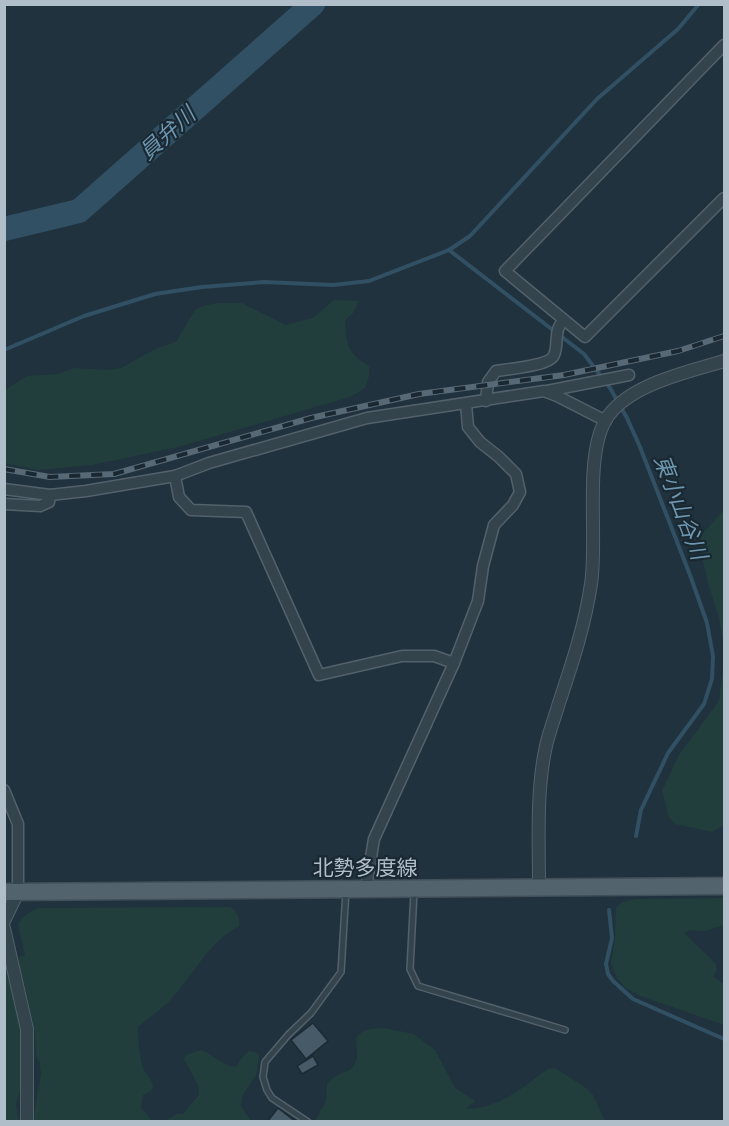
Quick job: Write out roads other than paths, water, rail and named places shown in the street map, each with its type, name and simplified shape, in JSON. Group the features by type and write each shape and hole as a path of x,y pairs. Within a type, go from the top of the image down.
{"main road":[{"name":"北勢多度線","path":"11,892 724,886"}],"street":[{"path":"724,45 505,271 562,321 585,337 724,198"},
{"path":"486,401 488,382 496,371 526,367 550,360 555,355 555,341 562,321"},
{"path":"539,887 539,812 546,747 586,615 592,581 595,467 598,442 610,416 631,395 652,384 724,361"},
{"path":"4,489 50,495 175,476 209,463 367,418 486,401 629,375"},
{"path":"544,391 610,416"},
{"path":"366,888 374,839 454,663 478,600 483,566 494,525 513,505 520,492 516,474 480,442 468,428 466,404"},
{"path":"175,476 179,497 191,510 246,512 319,675 402,656 434,656 454,663"},
{"path":"4,504 40,506 49,502 50,495"},
{"path":"4,790 18,824 11,892 4,921"},
{"path":"4,928 27,1029 27,1122"}],"lane":[{"path":"308,1122 272,1098 263,1077 265,1062 311,1013 341,972 346,889"},
{"path":"414,890 410,969 418,986 565,1030"}],"waterway":[{"name":"員弁川","path":"4,229 79,211 313,4"},
{"path":"4,350 84,316 155,294 202,287 264,282 333,285 369,281 449,250 470,236 597,99 678,29 699,4"},
{"name":"東小山谷川","path":"449,250 584,354 610,388 640,447 707,623 713,656 712,679 704,704 668,753 641,810 636,836"},
{"name":"東小山谷川","path":"609,910 612,938 606,964 608,974 613,981 633,999 724,1039"}],"railway":[{"path":"4,469 50,477 114,474 311,418 419,394 564,375 678,351 724,336"}]}
